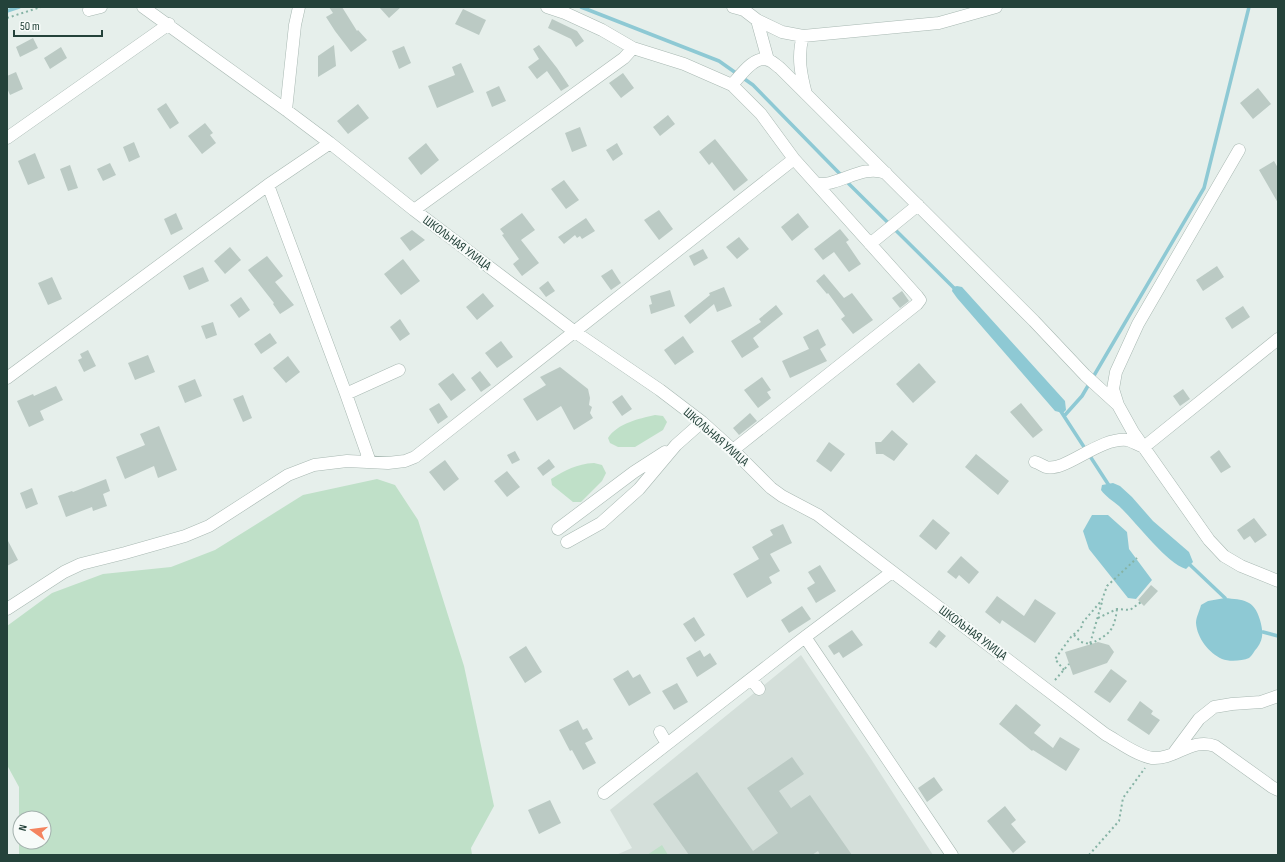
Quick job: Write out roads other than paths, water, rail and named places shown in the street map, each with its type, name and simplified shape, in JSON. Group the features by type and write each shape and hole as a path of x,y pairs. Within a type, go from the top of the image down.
{"street":[{"name":"ШКОЛЬНАЯ УЛИЦА","path":"144,7 330,143 414,210 575,332 660,390 702,422 771,488 782,496 818,515 1105,734 1133,751 1152,758 1165,757 1173,754"},
{"path":"286,110 295,25 299,7"},
{"path":"547,7 565,13 602,30 633,48 684,64 732,85 762,114 794,159 920,300 917,304 733,450"},
{"path":"733,7 744,10 757,20 782,32 803,36 939,23 996,7"},
{"path":"757,20 768,60"},
{"path":"7,138 169,24"},
{"path":"803,36 800,46 800,73 807,94"},
{"path":"414,210 618,63 633,48"},
{"path":"732,85 749,66 759,60 768,60 780,68 1029,316 1085,374 1118,405"},
{"path":"7,378 268,185 330,143"},
{"path":"1239,150 1138,324 1116,372 1113,389 1118,405 1133,432 1209,540 1224,556 1241,566 1278,581"},
{"path":"7,609 64,572 81,564 185,536 209,526 288,475 314,465 347,461 388,463 415,457 794,159"},
{"path":"817,184 831,183 869,170 878,170 886,173"},
{"path":"268,185 370,462"},
{"path":"870,244 918,205"},
{"path":"1144,447 1278,339"},
{"path":"346,394 399,370"},
{"path":"567,542 602,523 639,489 676,445 702,422"},
{"path":"1035,462 1047,467 1059,466 1097,446 1112,441 1127,440 1144,447"},
{"path":"558,529 634,472 676,445"},
{"path":"604,793 667,744 735,685 751,679 892,572"},
{"path":"805,637 952,855"},
{"path":"751,679 759,689"},
{"path":"1173,754 1199,719 1214,708 1232,704 1261,702 1278,696"},
{"path":"660,732 667,744"},
{"path":"1173,754 1201,743 1208,743 1215,746 1278,790"}],"water":[{"path":"953,287 962,287 1065,401 1066,410 1063,413 1055,411 957,298 952,291"},
{"path":"1113,483 1120,486 1153,521 1189,552 1193,562 1186,569 1169,559 1160,551 1126,513 1101,490 1102,485"},
{"path":"1092,515 1108,515 1127,532 1129,549 1152,580 1136,599 1128,598 1089,549 1083,531"},
{"path":"1225,598 1247,602 1255,608 1258,613 1262,628 1262,638 1259,645 1249,658 1236,661 1222,659 1208,649 1201,639 1197,629 1196,621 1201,605 1208,601"}],"waterway":[{"path":"7,11 19,7"},
{"path":"581,7 719,61 753,85 842,176"},
{"path":"1065,415 1082,396 1204,188 1249,7"},
{"path":"846,181 955,289"},
{"path":"1060,410 1110,487"},
{"path":"1187,562 1225,598"},
{"path":"1263,632 1278,636"}]}
